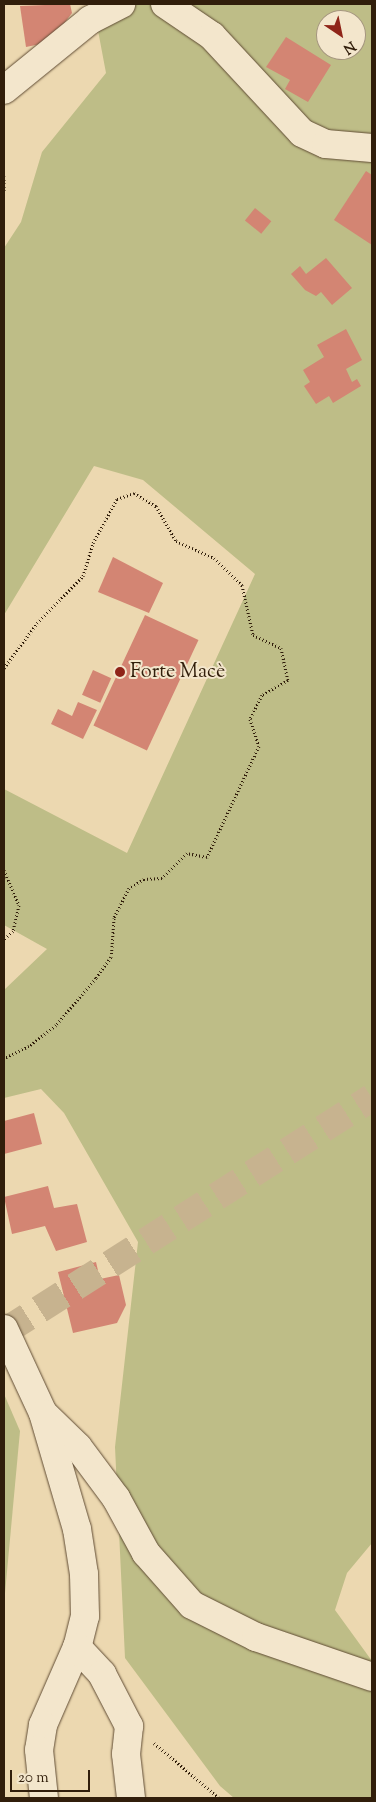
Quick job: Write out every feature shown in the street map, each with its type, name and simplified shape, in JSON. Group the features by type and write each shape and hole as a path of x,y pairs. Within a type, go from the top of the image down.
{"street":[{"path":"4,90 90,20 121,4"},
{"path":"165,4 212,36 302,132 335,146 372,148"},
{"path":"4,1329 43,1413 77,1529 84,1574 85,1616 77,1647 42,1725 39,1750 44,1798"},
{"path":"43,1413 78,1446 116,1498 146,1553 192,1605 248,1634 372,1676"},
{"path":"77,1647 102,1674 129,1726 126,1754 131,1798"}],"path":[{"path":"4,176 4,191"},
{"path":"4,668 37,623 83,576 93,543 117,499 134,493 156,506 176,541 214,558 242,586 253,635 281,648 288,680 262,695 250,719 259,746 207,857 188,853 162,878 144,879 129,888 114,918 111,957 96,978 56,1026 4,1058"},
{"path":"4,870 19,905 13,931 4,939"},
{"path":"129,1726 170,1753 220,1798"}],"shaded area":[{"path":"93,4 372,4 372,1543 347,1573 335,1610 372,1661 372,1798 234,1798 220,1786 125,1658 115,1447 138,1242 64,1113 41,1089 4,1098 4,990 47,949 4,925 4,789 127,853 255,574 143,480 94,466 4,615 4,248 21,222 42,152 106,73"},
{"path":"4,1394 20,1431 4,1604"}],"building":[{"path":"70,4 72,13 50,42 26,47 20,6"},
{"path":"286,37 316,56 316,60 323,60 331,65 308,102 285,89 290,80 266,67"},
{"path":"366,171 372,175 372,245 334,220"},
{"path":"255,208 271,221 261,234 245,220"},
{"path":"326,258 352,288 332,305 321,292 316,296 305,290 291,274 300,266 306,274"},
{"path":"346,329 362,360 346,369 352,382 357,379 361,386 333,403 329,396 316,404 304,386 310,382 303,370 324,357 317,345"},
{"path":"113,557 163,583 149,613 98,592"},
{"path":"145,615 198,640 147,751 93,726"},
{"path":"93,670 111,678 100,703 82,695"},
{"path":"78,702 97,710 83,739 51,724 58,709 72,716"},
{"path":"34,1113 42,1144 4,1154 4,1121"},
{"path":"48,1186 54,1208 77,1204 87,1242 56,1251 45,1226 12,1234 4,1197"},
{"path":"96,1262 100,1279 119,1275 126,1305 117,1323 73,1333 58,1272"}],"tunnel":[{"path":"4,1332 372,1098"}],"place":[{"name":"Forte Macè","path":"120,672"}]}
